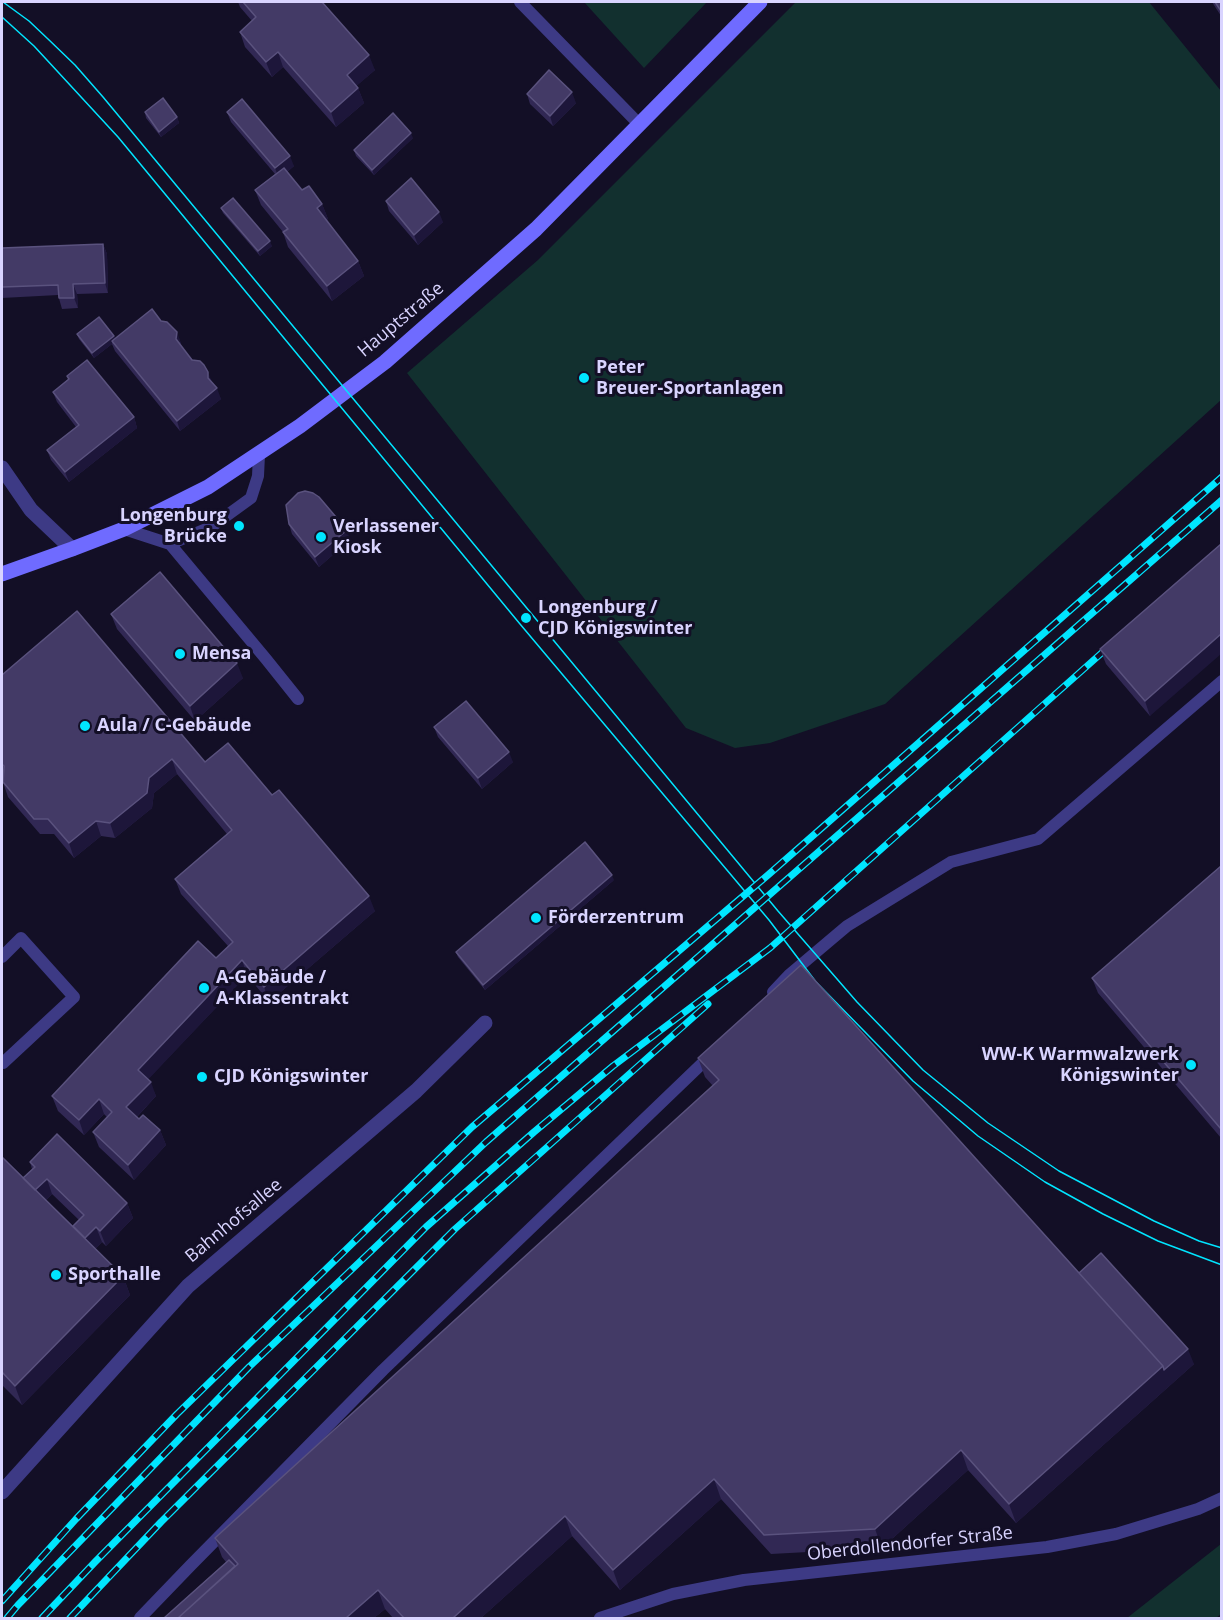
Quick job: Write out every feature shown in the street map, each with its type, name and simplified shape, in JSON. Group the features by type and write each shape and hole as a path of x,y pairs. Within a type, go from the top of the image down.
{"main road":[{"name":"Hauptstraße","path":"2,574 124,529 208,487 259,455 385,362 536,229 760,2"}],"street":[{"path":"2,468 31,510 72,549"},
{"name":"Bahnhofsallee","path":"2,1492 188,1286 416,1091 485,1023"}],"lane":[{"path":"520,2 639,124"},
{"path":"170,544 211,527 251,498 258,476 259,455"},
{"path":"124,529 170,544 298,699"},
{"path":"765,1000 789,975 848,926 951,862 1038,839 1221,681"},
{"path":"2,957 21,938 74,997 2,1062"},
{"path":"140,1618 383,1370 717,1049"},
{"name":"Oberdollendorfer Straße","path":"600,1618 673,1594 744,1580 1047,1547 1116,1534 1198,1509 1221,1498"}],"green space":[{"path":"584,2 707,2 644,68"},
{"path":"796,2 1149,2 1221,91 1221,400 885,704 770,743 735,748 686,728 407,373 538,260"},
{"path":"1221,1544 1221,1614 1216,1618 1127,1618"}],"building":[{"path":"243,2 322,2 369,55 347,75 358,88 331,112 278,52 266,62 240,32 256,17"},
{"path":"1215,2 1221,2 1221,11"},
{"path":"549,70 572,92 550,116 527,94"},
{"path":"163,98 177,117 159,132 145,112"},
{"path":"242,99 290,156 275,168 227,112"},
{"path":"393,113 411,133 372,170 354,150"},
{"path":"284,168 302,190 309,186 322,204 317,208 358,261 327,286 283,232 288,229 255,190"},
{"path":"411,178 439,212 414,235 386,201"},
{"path":"233,198 270,241 258,251 221,208"},
{"path":"103,244 105,283 73,284 74,298 59,298 58,285 2,287 2,248"},
{"path":"152,309 161,321 167,322 177,332 176,339 192,360 200,361 204,365 208,378 217,388 177,421 112,341"},
{"path":"99,317 114,336 92,353 77,334"},
{"path":"87,360 134,417 65,472 47,450 79,425 53,392 69,379 67,376"},
{"name":"Verlassener Kiosk","path":"305,491 319,497 347,530 315,557 289,524 286,505 298,493"},
{"path":"1221,544 1221,634 1145,701 1100,649"},
{"name":"Mensa","path":"160,572 237,663 190,706 111,614"},
{"path":"77,611 205,762 228,743 272,795 279,790 369,896 264,987 242,960 138,1070 151,1082 126,1107 139,1119 143,1115 160,1130 128,1165 93,1132 112,1112 99,1099 79,1120 52,1096 198,941 216,958 233,942 175,879 232,830 172,759 149,778 147,793 110,823 96,821 69,843 48,819 34,819 3,782 2,675"},
{"path":"466,701 509,752 478,778 434,727"},
{"name":"Förderzentrum","path":"585,842 612,875 483,985 456,952"},
{"name":"WW-K Warmwalzwerk Königswinter","path":"1221,866 1221,1129 1092,978"},
{"path":"801,965 1163,1366 1009,1504 961,1450 875,1529 764,1535 714,1479 613,1570 565,1516 453,1618 404,1618 378,1590 346,1618 178,1618 238,1564 215,1538 719,1080 698,1058"},
{"path":"57,1134 127,1203 100,1231 96,1227 85,1238 73,1226 84,1215 47,1179 35,1190 23,1178 35,1167 30,1162"},
{"name":"Sporthalle","path":"2,1157 123,1276 15,1386 2,1372"},
{"path":"1101,1253 1188,1349 1164,1370 1163,1366 1079,1273"},
{"path":"229,1560 235,1566 178,1618 164,1618"}],"tram line":[{"path":"3,2 29,21 48,39 103,97 778,911 857,1002 923,1070 988,1123 1059,1171 1154,1221 1199,1241 1222,1248"},
{"path":"2,17 34,46 118,137 520,624 769,920 816,982 913,1081 978,1136 1045,1182 1103,1214 1158,1241 1222,1265"}],"railway":[{"path":"2,1601 76,1519 177,1414 472,1127 768,875 1222,477"},
{"path":"7,1618 249,1367 486,1142 1222,500"},
{"path":"42,1618 426,1227 613,1066 770,948 1114,642"},
{"path":"70,1618 161,1522 455,1229 708,1004"}],"place":[{"name":"Peter Breuer-Sportanlagen","path":"584,378"},
{"name":"Longenburg Brücke","path":"239,526"},
{"name":"Verlassener Kiosk","path":"321,537"},
{"name":"Longenburg / CJD Königswinter","path":"526,618"},
{"name":"Mensa","path":"180,654"},
{"name":"Aula / C-Gebäude","path":"85,726"},
{"name":"Förderzentrum","path":"536,918"},
{"name":"A-Gebäude / A-Klassentrakt","path":"204,988"},
{"name":"WW-K Warmwalzwerk Königswinter","path":"1191,1065"},
{"name":"CJD Königswinter","path":"202,1077"},
{"name":"Sporthalle","path":"56,1275"}]}
